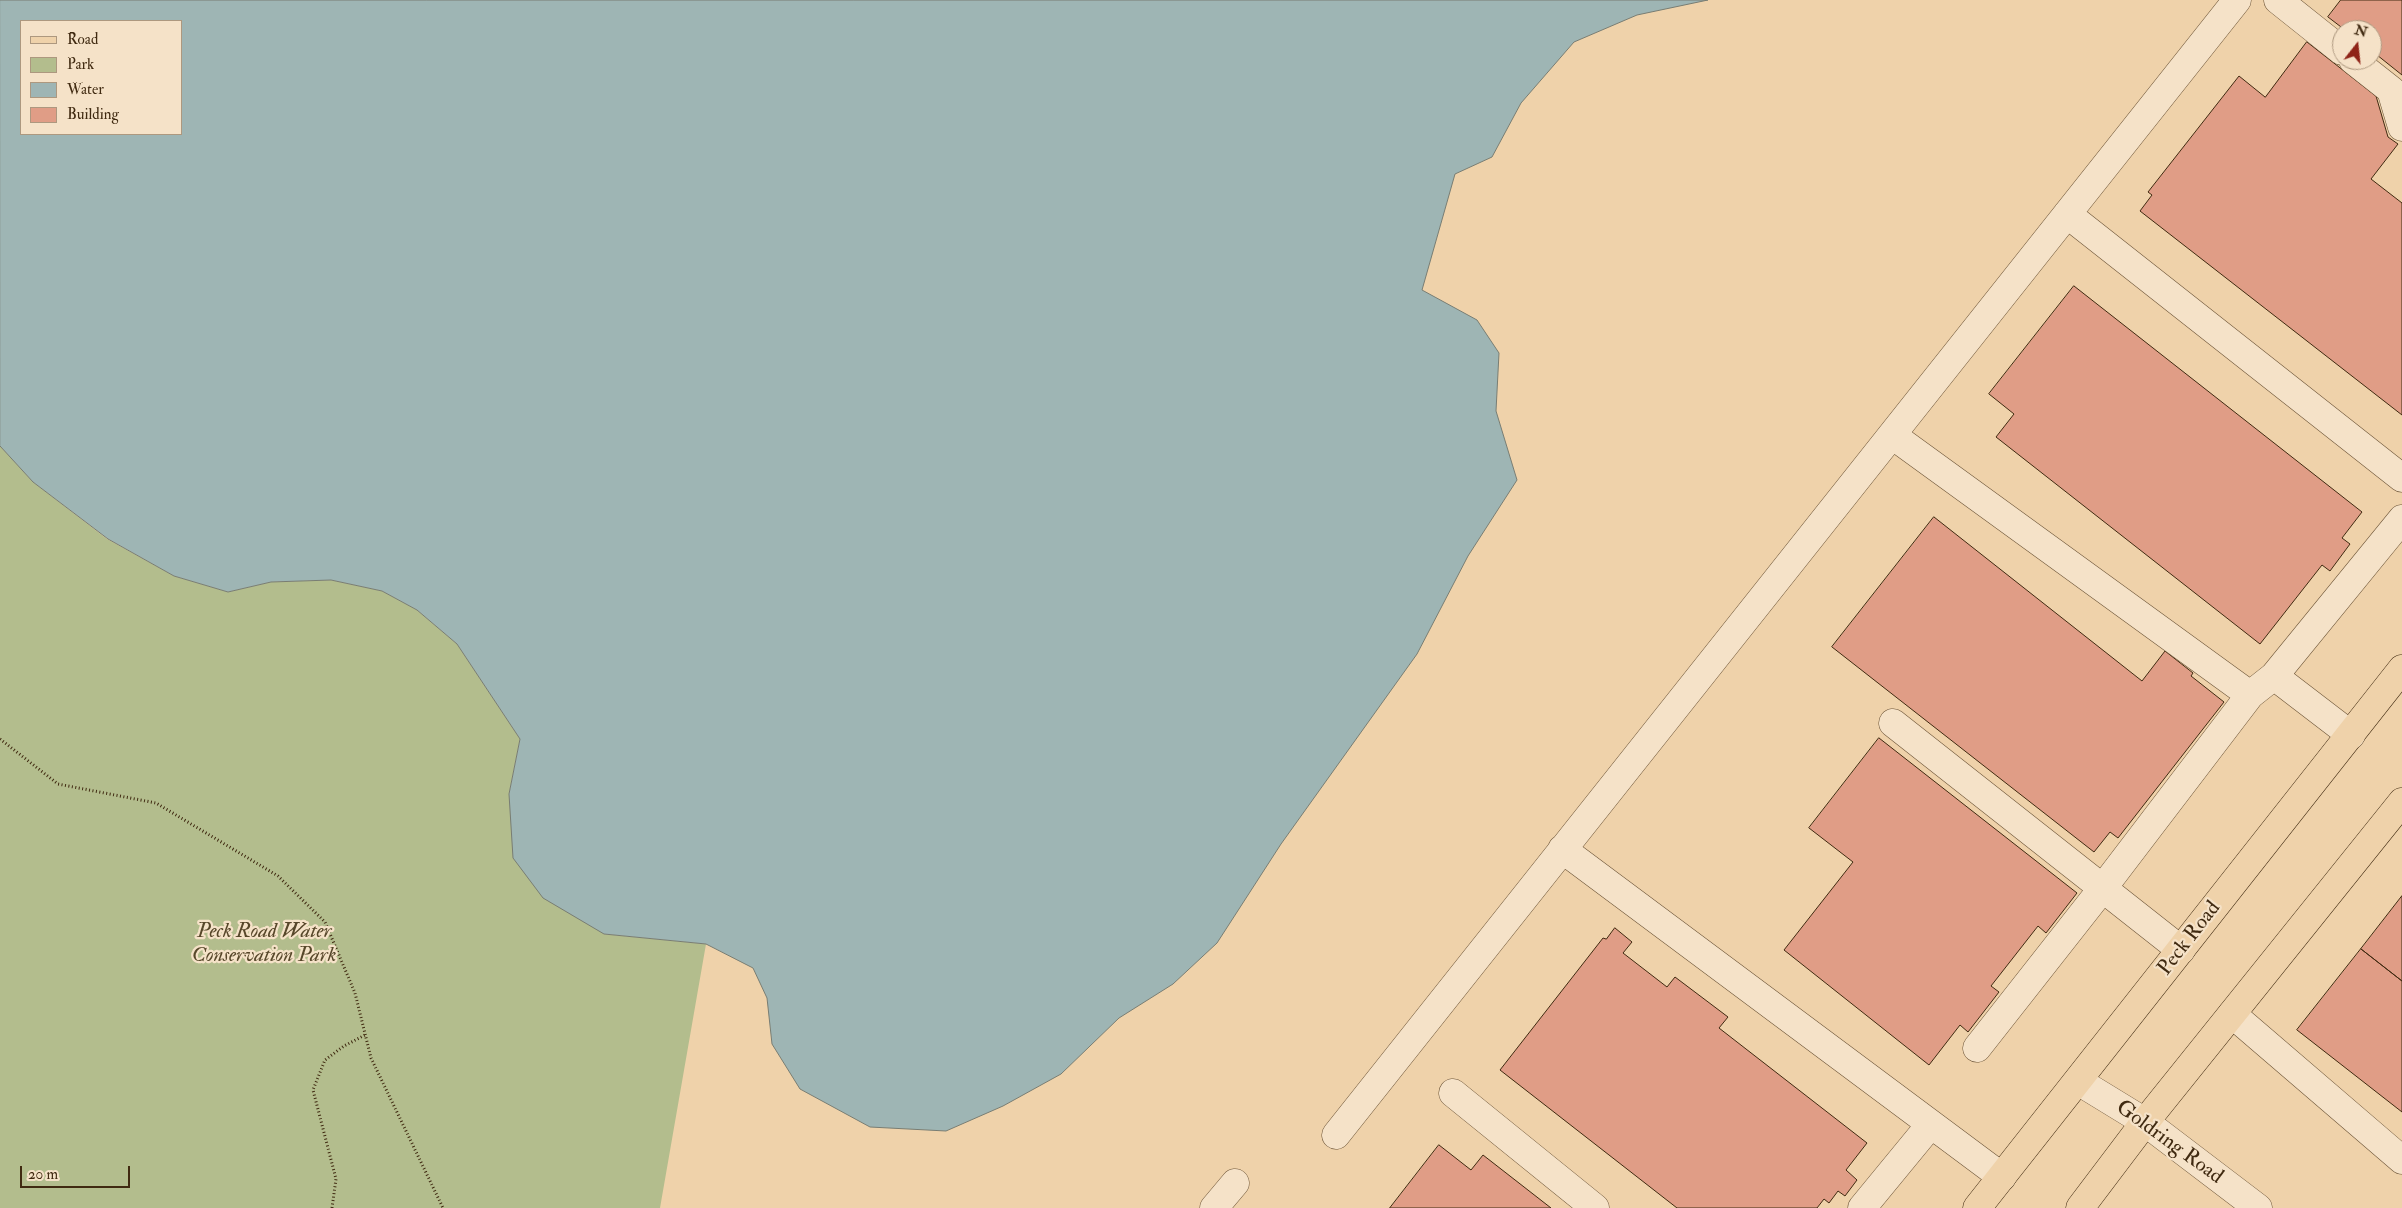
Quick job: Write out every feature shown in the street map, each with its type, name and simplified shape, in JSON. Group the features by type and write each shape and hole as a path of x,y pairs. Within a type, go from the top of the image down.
{"main road":[{"name":"Peck Road","path":"1978,1208 2402,670"},
{"path":"2083,1207 2145,1122 2402,802"}],"street":[{"path":"1336,1135 2237,0"},
{"path":"2278,0 2332,43"},
{"path":"2366,70 2390,90 2402,127"},
{"path":"2067,214 2402,478"},
{"path":"1892,435 2250,694"},
{"path":"1978,1048 2250,694 2274,676 2402,519"},
{"path":"2274,676 2351,735"},
{"path":"1893,723 2181,950"},
{"path":"1562,850 2002,1177"},
{"path":"2232,1014 2402,1160"},
{"name":"Goldring Road","path":"2078,1082 2145,1122 2258,1208"},
{"path":"1453,1094 1595,1208"},
{"path":"1862,1208 1931,1124"},
{"path":"1214,1208 1236,1183"}],"path":[{"path":"0,739 58,784 156,803 278,876 325,922 356,994 371,1058 443,1208"},
{"path":"332,1208 336,1179 314,1090 326,1060 344,1046 365,1036"}],"green space":[{"name":"Peck Road Water Conservation Park","path":"0,446 33,482 107,539 174,576 228,592 271,582 331,580 382,591 417,610 457,644 520,739 509,794 604,934 706,944 660,1208 0,1208"}],"water":[{"path":"0,0 1708,0 1637,15 1574,42 1521,103 1492,157 1455,174 1422,290 1477,320 1499,353 1496,411 1517,480 1468,556 1417,654 1281,844 1217,943 1173,984 1119,1018 1061,1074 1003,1106 946,1131 870,1127 800,1089 772,1044 767,998 753,968 706,944 604,934 543,898 513,858 509,794 520,739 457,644 417,610 382,591 331,580 271,582 228,592 174,576 108,539 33,482 0,446"}],"building":[{"path":"2341,0 2402,0 2402,75 2382,59 2382,20 2332,20 2328,17"},
{"path":"2307,42 2332,62 2332,70 2343,70 2376,96 2388,137 2398,144 2371,179 2402,203 2402,415 2140,211 2152,195 2148,192 2239,76 2265,97"},
{"path":"2074,286 2362,512 2342,538 2350,544 2330,571 2322,565 2260,644 1996,437 2014,414 1989,394"},
{"path":"1934,517 2142,681 2165,651 2193,673 2191,676 2224,702 2118,838 2110,832 2094,852 1832,647"},
{"path":"1879,738 2077,893 2046,933 2038,926 1991,986 1999,992 1968,1032 1960,1025 1929,1065 1784,950 1853,862 1809,828"},
{"path":"2402,896 2402,981 2361,949"},
{"path":"1615,928 1632,942 1623,953 1667,987 1675,977 1728,1017 1719,1028 1867,1143 1846,1170 1857,1180 1845,1196 1838,1191 1829,1203 1824,1199 1817,1208 1677,1208 1500,1070 1603,938 1606,939"},
{"path":"2361,949 2402,981 2402,1112 2297,1030"},
{"path":"1439,1145 1471,1170 1483,1155 1551,1208 1390,1208"}]}
